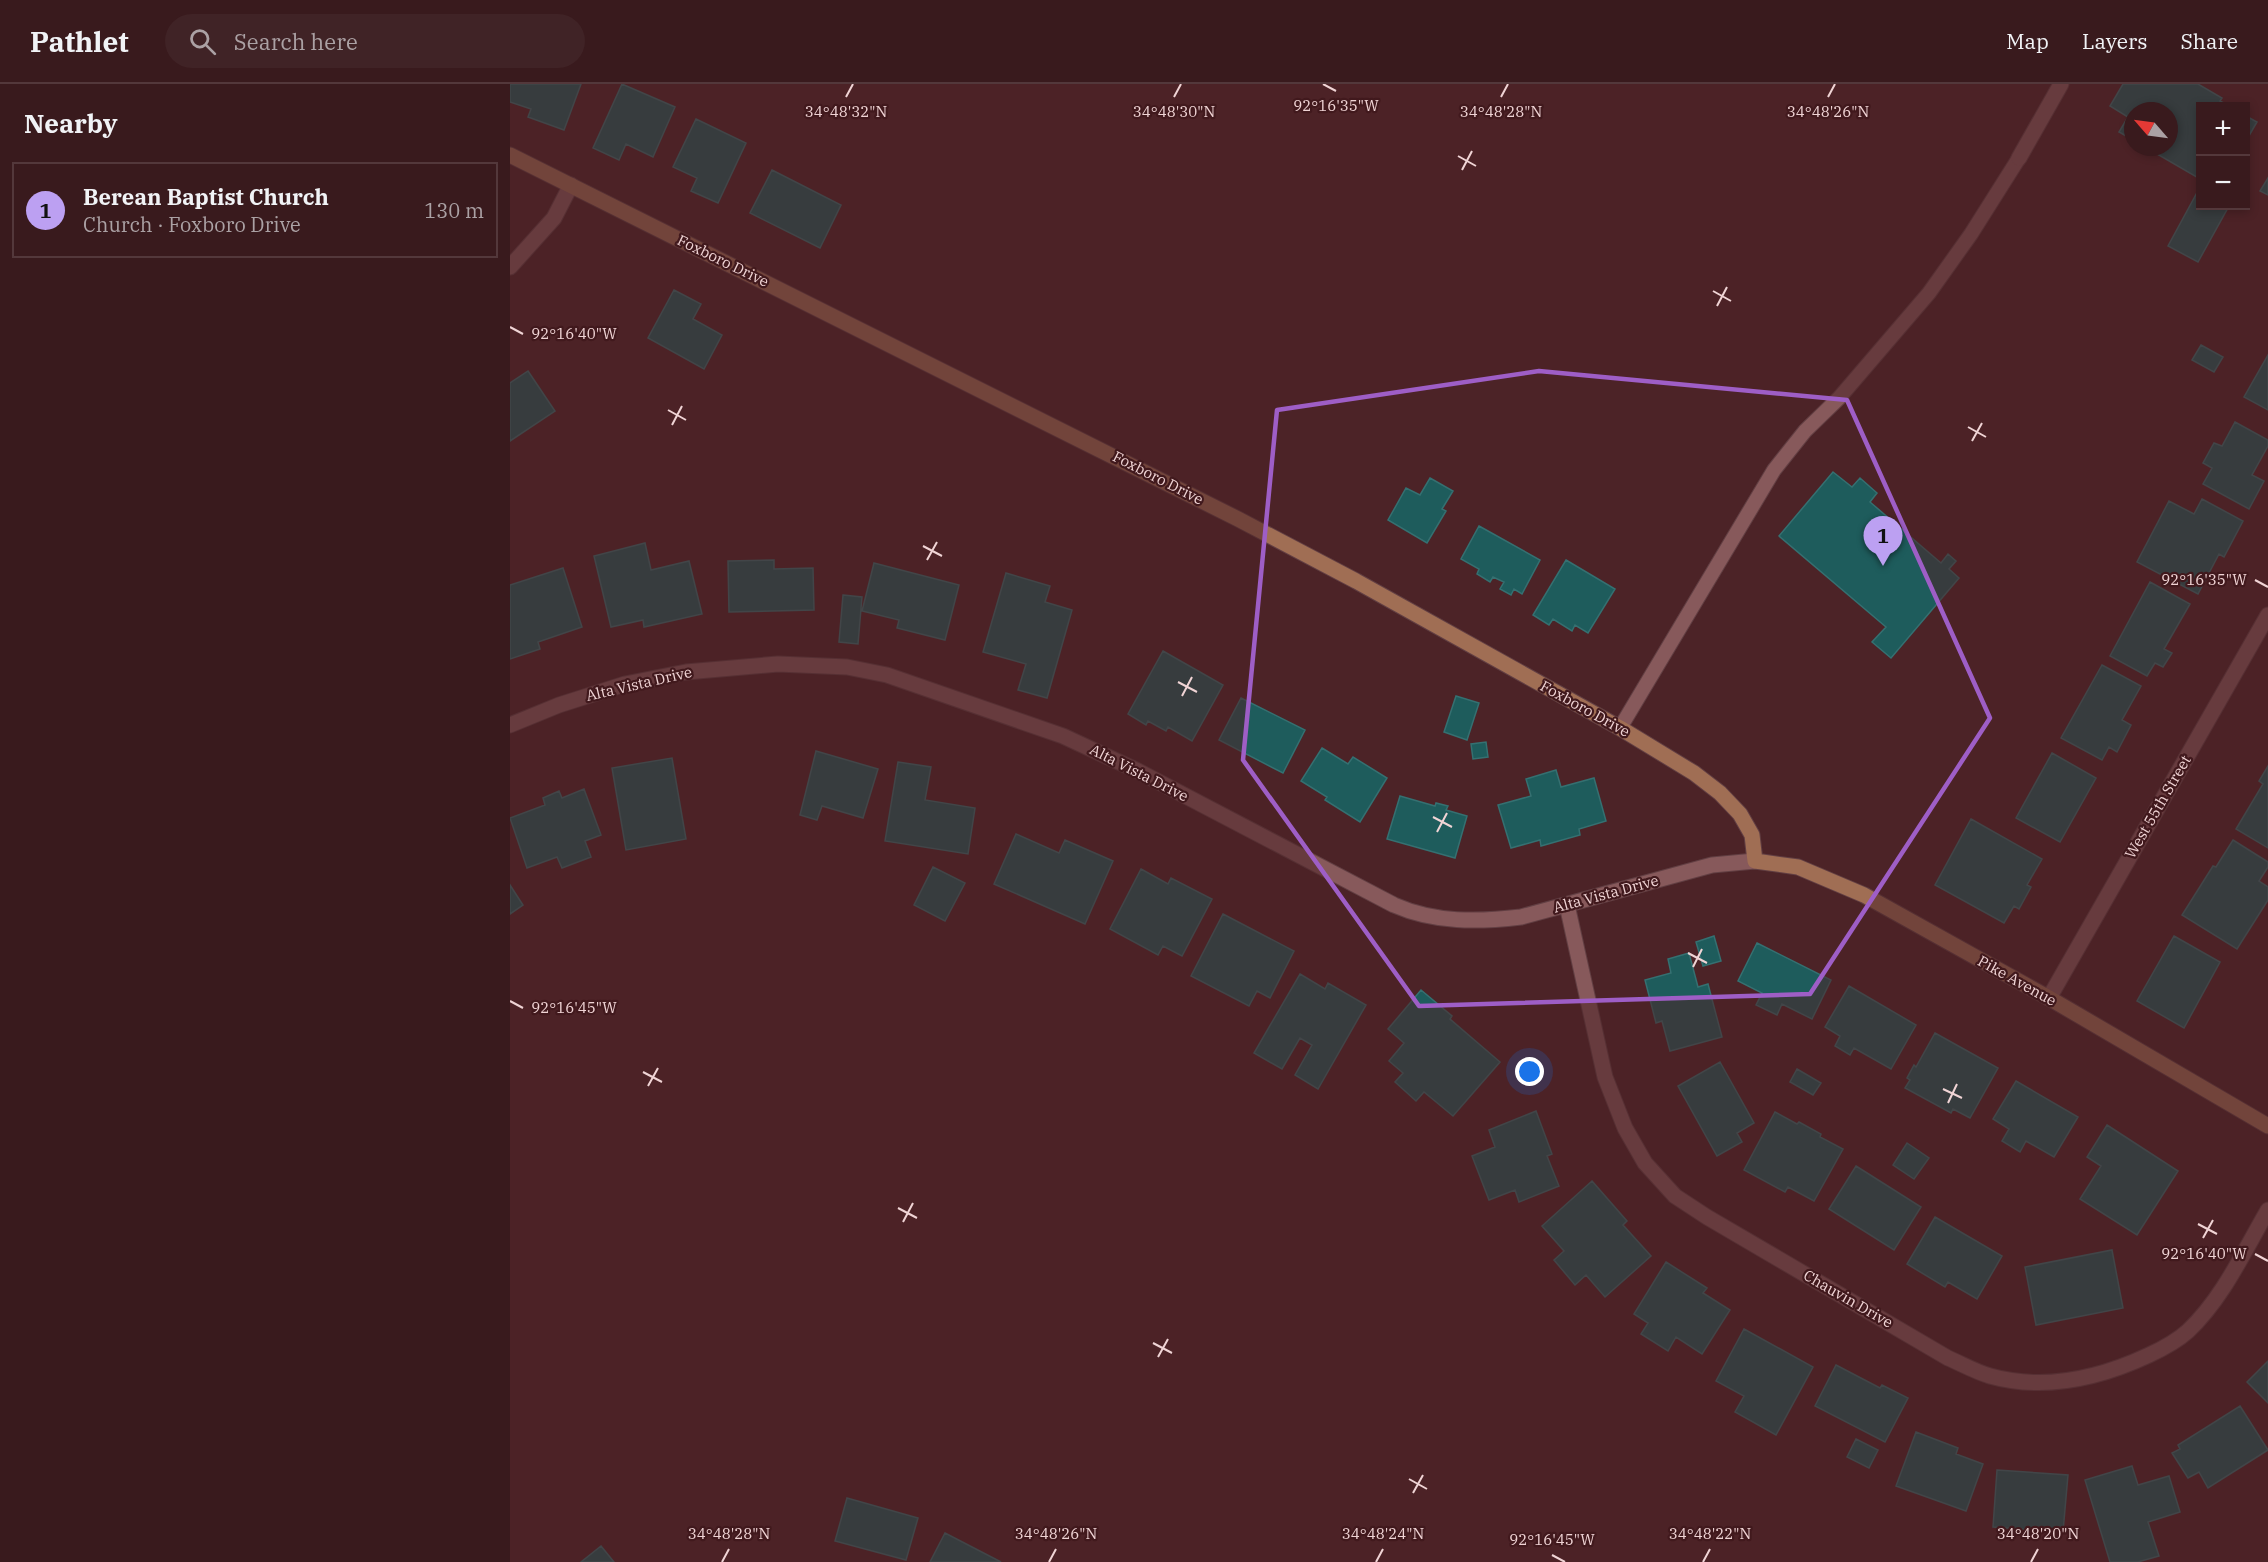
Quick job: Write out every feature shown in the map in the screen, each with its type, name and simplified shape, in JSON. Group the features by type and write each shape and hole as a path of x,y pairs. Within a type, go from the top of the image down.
{"street":[{"path":"2019,158 2061,84"},
{"name":"Foxboro Drive","path":"510,155 1238,519 1356,581 1620,728 1694,773 1720,793 1740,814 1752,835 1755,861"},
{"path":"510,267 554,218 571,185"},
{"name":"West 55th Street","path":"2049,998 2268,615"},
{"name":"Alta Vista Drive","path":"510,725 559,705 614,688 686,672 778,664 847,667 887,675 1063,736 1136,770 1409,911 1451,921 1491,921 1521,917 1712,865 1755,861"},
{"name":"Pike Avenue","path":"1755,861 1798,867 1864,895 2049,998 2268,1126"},
{"name":"Chauvin Drive","path":"1567,906 1605,1077 1625,1128 1645,1163 1675,1196 1707,1217 1948,1358 1990,1376 2032,1382 2064,1382 2131,1364 2161,1349 2187,1332 2205,1312 2225,1284 2268,1210"}],"lane":[{"path":"1620,728 1774,470 1805,431 1839,398 1929,293 1971,234 2019,158"}],"highlighted area":[{"path":"1539,371 1847,400 1990,718 1810,994 1419,1006 1243,760 1277,410"}],"building":[{"path":"510,84 581,84 564,130 528,117 531,109 510,102"},
{"path":"622,84 675,107 653,157 626,144 619,160 593,148"},
{"path":"2123,84 2198,84 2222,98 2220,101 2222,102 2196,102 2196,177 2160,156 2178,156 2178,102 2124,102 2124,115 2110,106"},
{"path":"2250,118 2257,122 2250,134"},
{"path":"696,119 746,143 718,203 691,191 697,178 673,167"},
{"path":"2124,124 2124,135 2119,132"},
{"path":"772,170 841,205 820,248 750,213"},
{"path":"2268,178 2268,195 2260,191"},
{"path":"2196,194 2196,210 2227,210 2198,262 2168,246"},
{"path":"674,290 701,304 693,319 722,335 704,369 648,338"},
{"path":"2201,345 2223,357 2214,372 2192,360"},
{"path":"2268,355 2268,410 2244,397"},
{"path":"528,371 555,411 510,441 510,383"},
{"path":"2235,422 2268,440 2268,446 2252,475 2264,481 2249,509 2203,484 2212,468 2203,463 2214,443 2222,446"},
{"path":"1833,472 1852,487 1860,478 1877,493 1870,502 1941,563 1948,554 1956,561 1949,569 1959,578 1891,658 1872,642 1886,627 1779,536"},
{"path":"1430,478 1453,491 1442,509 1446,511 1427,543 1388,520 1406,488 1420,495"},
{"path":"2202,499 2243,521 2224,557 2219,554 2198,594 2137,562 2169,501 2194,514"},
{"path":"1479,526 1540,560 1522,594 1514,589 1511,595 1500,589 1504,582 1493,577 1490,582 1477,574 1479,569 1461,559"},
{"path":"645,543 651,570 689,561 702,614 644,627 643,620 611,627 594,556"},
{"path":"774,560 774,569 813,568 814,610 729,612 728,561"},
{"path":"1566,560 1615,589 1588,633 1575,625 1572,631 1553,619 1549,625 1533,615"},
{"path":"874,563 959,585 945,640 897,628 899,620 862,611"},
{"path":"563,568 582,627 538,642 540,649 510,659 510,585"},
{"path":"1006,573 1050,586 1045,602 1072,610 1047,698 1018,690 1026,664 983,652"},
{"path":"2150,582 2190,604 2164,649 2172,653 2163,667 2155,663 2147,676 2110,656"},
{"path":"843,595 862,597 858,644 839,642"},
{"path":"1163,651 1223,685 1192,741 1168,727 1166,731 1148,721 1146,725 1128,714"},
{"path":"2102,665 2141,686 2122,720 2131,725 2117,752 2109,747 2102,760 2061,738"},
{"path":"1456,696 1479,703 1467,740 1444,732"},
{"path":"1241,698 1305,730 1283,773 1219,740"},
{"path":"1486,742 1488,757 1473,759 1471,744"},
{"path":"1322,748 1348,764 1353,757 1387,778 1360,822 1325,800 1327,797 1301,781"},
{"path":"816,751 878,769 863,818 822,806 817,820 800,815"},
{"path":"2052,753 2096,778 2060,842 2016,818"},
{"path":"672,758 686,839 626,850 612,768"},
{"path":"898,762 931,767 925,800 975,808 968,854 885,841"},
{"path":"2268,766 2268,848 2236,829 2263,784 2259,781"},
{"path":"1556,770 1561,787 1594,778 1606,821 1579,829 1580,835 1541,846 1540,840 1511,848 1498,805 1531,796 1526,779"},
{"path":"584,789 601,835 585,841 591,857 562,868 557,857 527,868 510,818 545,805 543,798 559,791 562,798"},
{"path":"1400,796 1435,806 1436,803 1448,806 1446,810 1467,816 1455,858 1387,839"},
{"path":"1971,819 2042,859 2027,885 2031,887 2019,909 2014,906 2004,923 1935,885"},
{"path":"1016,834 1059,853 1065,840 1113,861 1085,924 994,884"},
{"path":"2233,840 2268,862 2268,867 2259,881 2268,887 2268,900 2237,949 2182,915 2213,866 2216,867"},
{"path":"933,867 965,883 945,921 914,905"},
{"path":"1141,869 1168,884 1171,878 1212,899 1182,956 1163,946 1158,955 1110,929"},
{"path":"510,885 523,905 510,914"},
{"path":"1223,914 1294,951 1270,998 1257,991 1249,1006 1191,976"},
{"path":"1714,936 1721,961 1703,966 1696,942"},
{"path":"2174,936 2220,962 2184,1028 2137,1001"},
{"path":"1757,943 1831,980 1812,1019 1782,1004 1777,1015 1756,1005 1762,993 1738,981"},
{"path":"1689,953 1698,987 1708,984 1722,1037 1670,1051 1662,1021 1656,1023 1645,980 1671,973 1668,959"},
{"path":"1300,974 1325,989 1328,983 1366,1005 1318,1089 1295,1075 1312,1045 1300,1038 1282,1069 1254,1053"},
{"path":"1849,986 1916,1025 1891,1069 1854,1048 1850,1055 1835,1046 1840,1036 1825,1027"},
{"path":"1421,990 1452,1016 1450,1019 1500,1062 1453,1116 1424,1092 1416,1101 1395,1082 1403,1073 1389,1061 1404,1043 1388,1029"},
{"path":"1935,1033 1998,1068 1970,1118 1953,1109 1951,1113 1905,1088 1914,1065 1916,1067"},
{"path":"1720,1062 1754,1123 1737,1133 1742,1142 1717,1156 1678,1086"},
{"path":"1797,1069 1821,1083 1813,1095 1790,1082"},
{"path":"2016,1081 2078,1117 2054,1157 2026,1141 2020,1152 2002,1141 2009,1129 1993,1119"},
{"path":"1536,1111 1552,1154 1547,1156 1559,1186 1519,1202 1515,1190 1489,1200 1472,1156 1495,1147 1489,1130"},
{"path":"1775,1112 1797,1124 1799,1122 1821,1134 1820,1137 1843,1149 1814,1201 1788,1187 1785,1192 1744,1170"},
{"path":"2107,1125 2178,1171 2137,1235 2080,1199 2101,1166 2087,1157"},
{"path":"1907,1143 1929,1158 1914,1179 1893,1165"},
{"path":"1856,1166 1921,1207 1894,1250 1829,1209"},
{"path":"1592,1181 1627,1221 1623,1225 1651,1256 1605,1297 1586,1275 1575,1285 1554,1260 1564,1251 1542,1226"},
{"path":"1935,1217 2002,1256 1977,1299 1948,1282 1945,1287 1907,1264"},
{"path":"2112,1250 2123,1308 2036,1325 2025,1267"},
{"path":"1666,1262 1707,1288 1703,1293 1730,1310 1702,1354 1676,1337 1668,1351 1641,1334 1648,1323 1634,1314"},
{"path":"1744,1329 1813,1367 1776,1435 1735,1412 1744,1396 1716,1381"},
{"path":"2268,1361 2268,1403 2247,1382"},
{"path":"1836,1365 1880,1388 1882,1385 1908,1398 1885,1442 1815,1406"},
{"path":"2240,1406 2268,1450 2208,1488 2199,1472 2188,1478 2172,1453 2180,1449 2178,1445"},
{"path":"1916,1432 1958,1448 1956,1454 1983,1464 1966,1511 1896,1486"},
{"path":"1856,1439 1878,1450 1869,1468 1847,1457"},
{"path":"2132,1466 2138,1485 2169,1476 2180,1512 2148,1522 2159,1556 2138,1562 2110,1562 2085,1480"},
{"path":"1997,1470 2068,1475 2063,1532 1993,1527"},
{"path":"847,1498 918,1518 906,1560 835,1541"},
{"path":"945,1533 1001,1562 930,1562"},
{"path":"601,1546 614,1562 581,1562"}],"place":[{"name":"Berean Baptist Church","path":"1883,566"}]}
